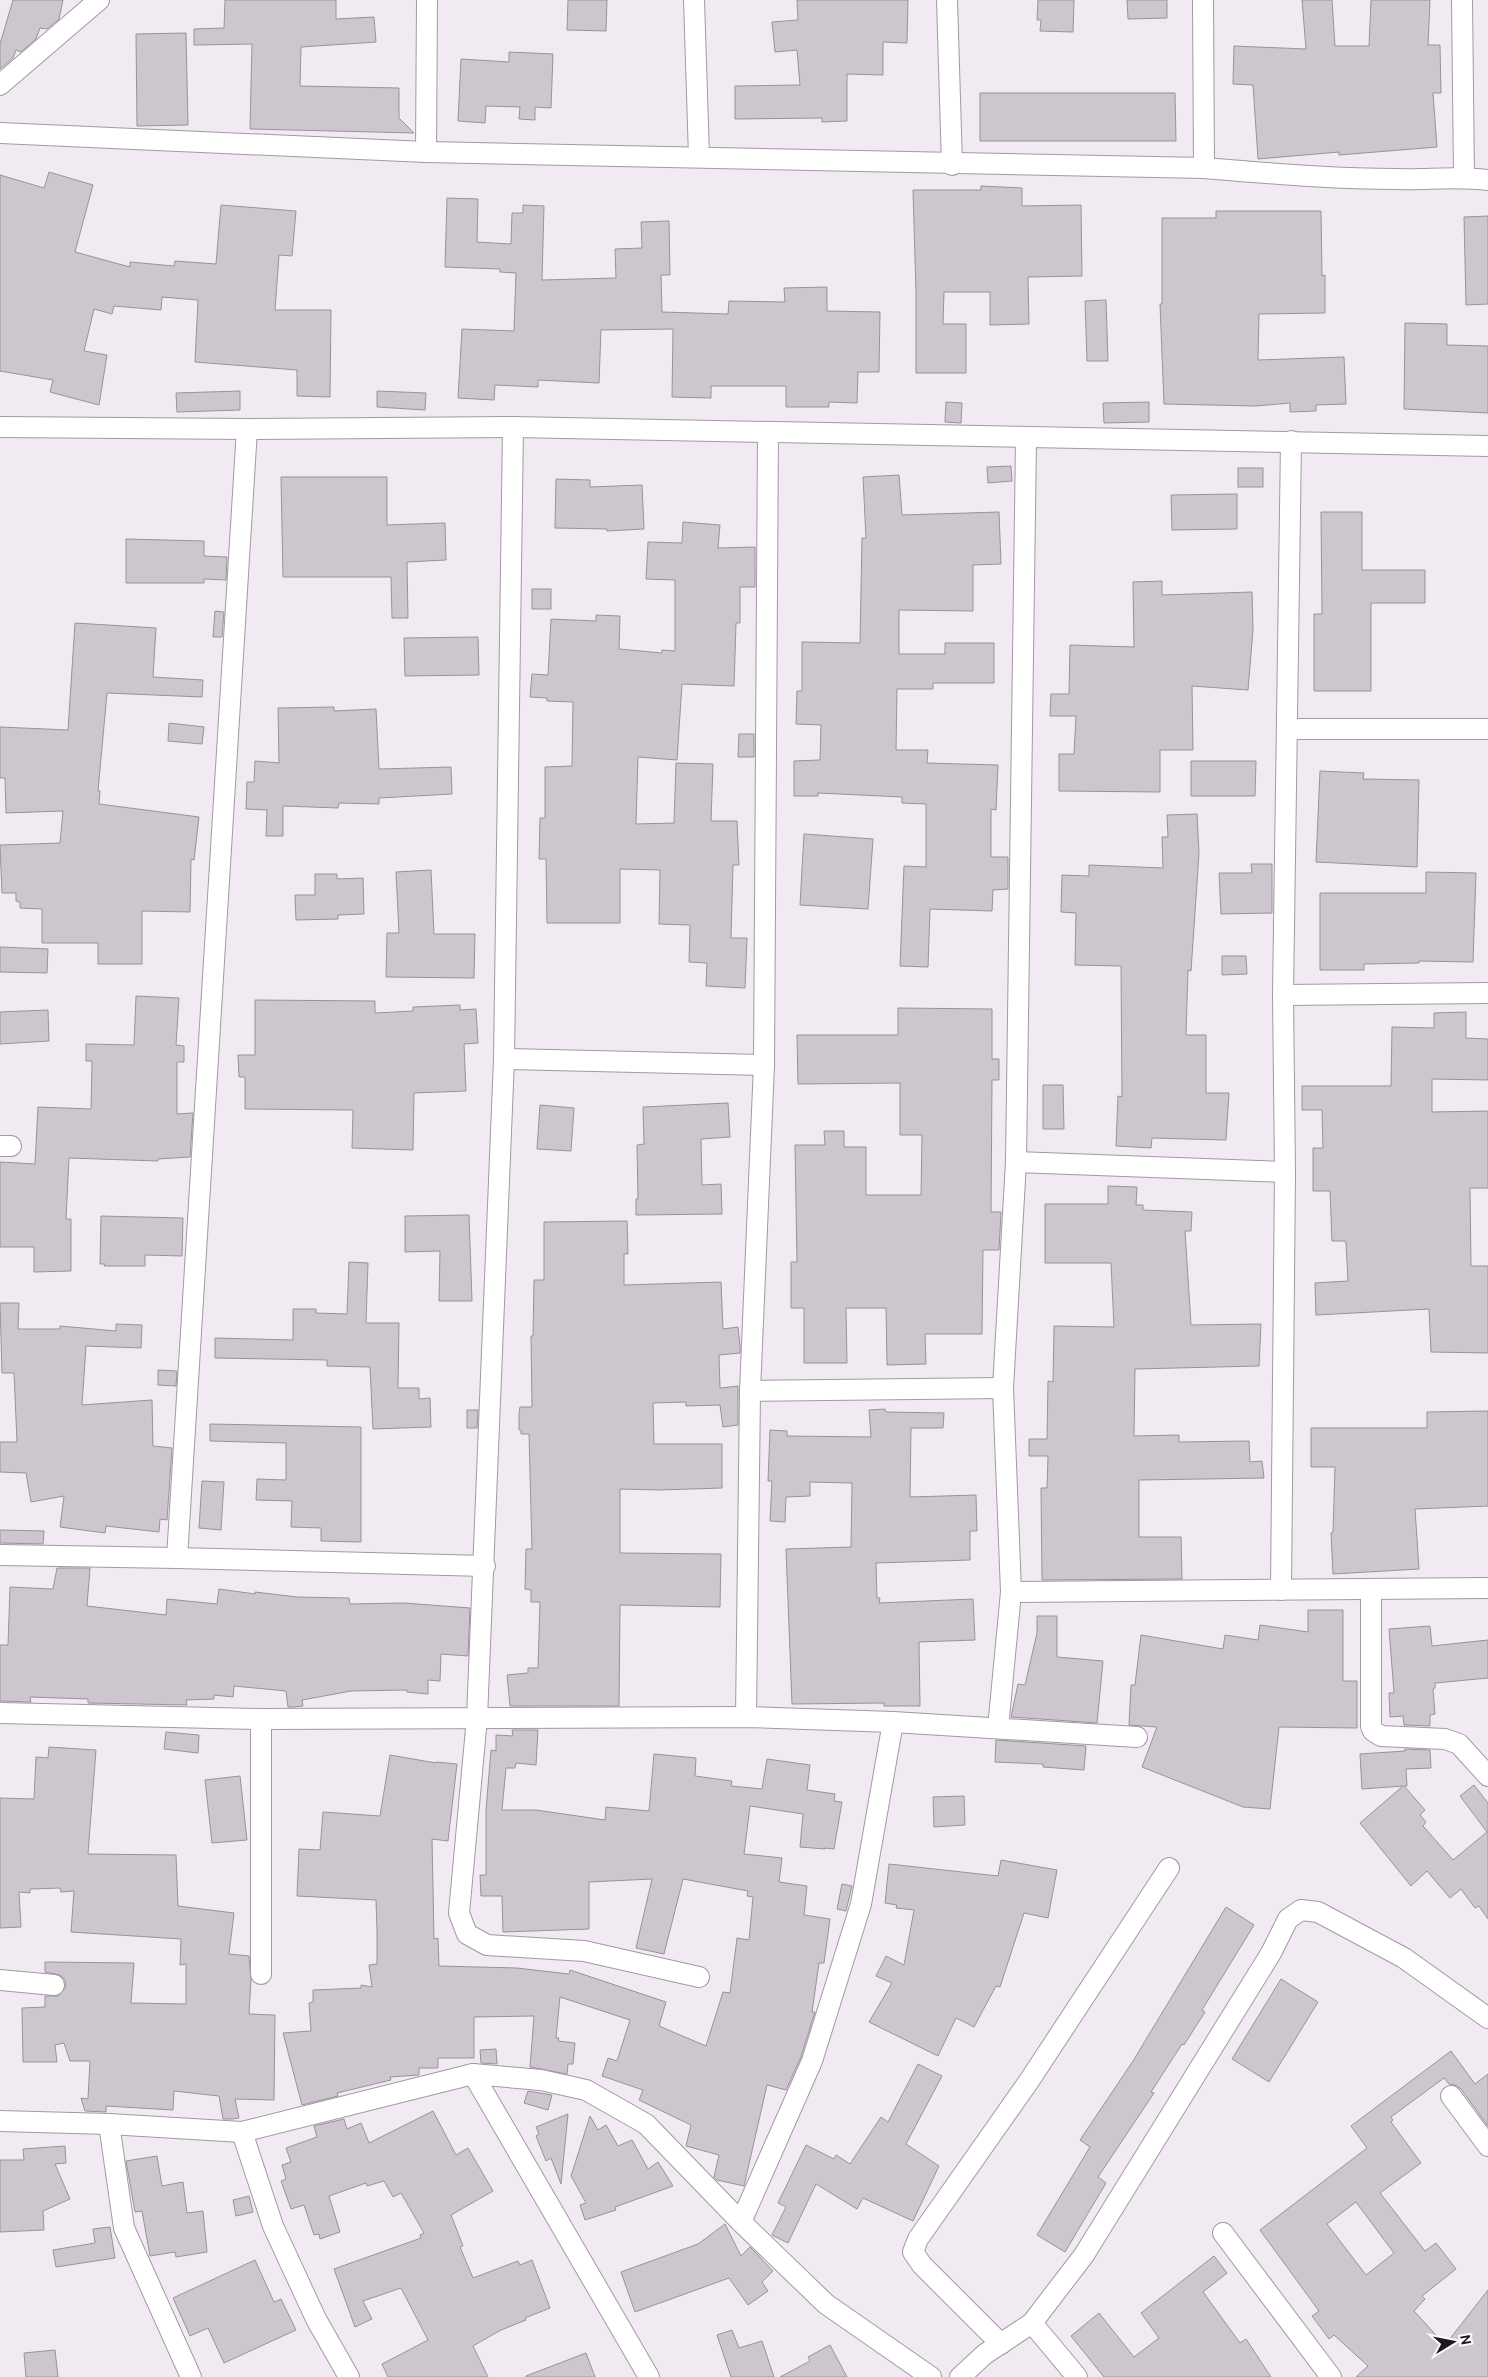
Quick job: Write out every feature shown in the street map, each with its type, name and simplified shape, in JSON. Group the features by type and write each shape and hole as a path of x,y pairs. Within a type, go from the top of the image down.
{"street":[{"path":"0,85 99,0"},
{"path":"426,152 427,0"},
{"path":"694,0 699,157"},
{"path":"947,0 952,165"},
{"path":"1202,0 1204,168"},
{"path":"1462,0 1464,177"},
{"path":"0,133 426,152 699,157 952,165 1204,168 1396,179 1464,177 1488,180"},
{"path":"0,426 247,429 513,427 1026,439 1291,441 1488,446"},
{"path":"513,427 504,1058 477,1718 460,1913 467,1934 486,1945 584,1951 699,1977"},
{"path":"177,1558 247,429"},
{"path":"746,1716 750,1392 764,1064 768,432"},
{"path":"998,1728 1011,1592 1003,1388 1016,1162 1026,439"},
{"path":"1281,1590 1285,1172 1283,995 1291,441"},
{"path":"1287,729 1488,728"},
{"path":"1283,995 1488,993"},
{"path":"504,1058 764,1064"},
{"path":"1016,1162 1285,1172"},
{"path":"750,1392 1003,1388"},
{"path":"0,1555 484,1566"},
{"path":"1011,1592 1488,1588"},
{"path":"1371,1589 1371,1726 1373,1731 1381,1736 1446,1739 1459,1744 1488,1776"},
{"path":"0,1713 262,1720 746,1716 892,1722 1137,1737"},
{"path":"261,1974 262,1720"},
{"path":"741,2222 812,2061 861,1904 892,1722"},
{"path":"1001,2344 922,2265 913,2252 918,2239 1029,2080 1169,1868"},
{"path":"960,2377 985,2354 1032,2323 1084,2255 1271,1953 1288,1919 1301,1910 1318,1912 1404,1958 1488,2018"},
{"path":"0,1980 54,1985"},
{"path":"473,2074 649,2377"},
{"path":"0,2121 109,2124 242,2132 473,2074 541,2080 586,2090 646,2124 741,2222 826,2304 931,2377"},
{"path":"1451,2096 1488,2146"},
{"path":"109,2124 124,2228 191,2377"},
{"path":"242,2132 273,2226 316,2319 349,2377"},
{"path":"1223,2233 1331,2377"},
{"path":"1032,2323 1077,2377"}],"building":[{"path":"13,0 63,0 59,19 47,29 40,28 36,39 21,52 16,50 13,58 0,69 0,44"},
{"path":"225,0 336,0 336,19 374,17 376,42 301,47 300,86 399,88 399,118 414,133 250,129 252,44 194,45 194,29 224,28"},
{"path":"568,0 607,0 606,31 567,30"},
{"path":"797,0 908,0 907,43 883,42 883,75 847,74 847,121 822,122 822,118 735,119 735,86 800,85 797,50 775,52 772,22 798,20"},
{"path":"1038,0 1074,0 1073,32 1040,31 1041,20 1037,20"},
{"path":"1127,0 1167,0 1167,18 1128,19"},
{"path":"1302,0 1332,0 1335,46 1369,46 1371,0 1430,0 1428,45 1440,45 1441,93 1433,93 1437,147 1339,155 1339,152 1258,159 1253,85 1233,84 1234,46 1306,49"},
{"path":"186,33 188,125 137,126 136,34"},
{"path":"509,52 553,54 551,108 535,107 535,120 519,119 520,107 486,106 485,123 458,121 461,59 509,62"},
{"path":"980,93 1175,93 1176,141 980,141"},
{"path":"49,172 93,185 75,252 130,267 130,262 174,266 175,261 216,264 221,205 296,211 292,256 279,255 275,310 331,310 330,397 297,396 297,370 195,362 198,300 162,297 161,310 114,306 112,314 94,309 84,351 107,355 99,405 50,392 53,380 0,371 0,175 44,188"},
{"path":"981,186 1022,188 1022,206 1081,205 1082,276 1028,277 1029,324 990,325 990,292 944,292 943,324 966,324 966,373 916,373 913,190 981,190"},
{"path":"447,198 478,199 477,242 511,244 512,213 523,213 523,205 544,206 542,280 616,278 615,249 642,248 641,222 669,221 670,275 661,275 662,312 728,314 729,301 785,302 784,288 827,287 827,311 880,312 879,372 858,372 857,403 829,402 829,407 786,407 786,386 711,386 711,398 672,397 673,329 601,330 599,383 538,380 538,387 495,385 494,400 458,398 462,329 514,331 516,273 500,272 500,269 445,267"},
{"path":"1216,211 1321,211 1322,276 1325,275 1325,313 1259,314 1258,360 1344,357 1346,404 1316,405 1316,411 1290,412 1290,403 1256,406 1164,404 1160,304 1162,304 1162,218 1216,218"},
{"path":"1488,216 1488,304 1466,305 1464,217"},
{"path":"1106,300 1108,361 1087,361 1085,301"},
{"path":"1405,323 1447,324 1447,345 1488,346 1488,413 1404,409"},
{"path":"240,391 240,410 177,412 176,393"},
{"path":"377,391 426,393 425,410 377,407"},
{"path":"946,402 962,403 961,423 945,422"},
{"path":"1149,402 1149,422 1104,423 1103,403"},
{"path":"1011,466 1012,481 988,483 987,467"},
{"path":"1238,468 1263,468 1263,487 1238,487"},
{"path":"899,475 902,515 999,512 1001,564 973,565 973,611 899,610 899,654 945,654 945,643 994,643 994,683 933,683 933,689 897,689 896,750 928,750 927,763 998,765 996,810 991,809 991,857 1008,857 1008,889 993,890 992,911 930,909 928,967 900,966 904,866 926,867 926,804 902,803 902,797 818,793 818,796 794,796 794,761 820,760 821,725 796,724 797,691 802,691 802,642 860,643 862,538 866,538 863,477"},
{"path":"281,477 387,477 387,525 445,523 446,560 407,562 408,618 392,618 391,577 283,577"},
{"path":"556,479 590,480 590,487 642,485 644,529 607,531 607,529 555,528"},
{"path":"1237,494 1237,529 1172,530 1171,495"},
{"path":"1321,512 1362,512 1362,570 1425,570 1425,603 1371,603 1371,691 1314,691 1314,614 1322,614"},
{"path":"683,522 720,525 718,548 755,547 755,587 740,587 740,623 736,623 734,686 682,684 677,760 638,757 636,824 674,823 676,763 713,764 711,821 737,821 739,865 733,865 731,938 747,938 745,988 706,986 707,963 689,962 690,925 659,924 660,870 620,869 620,923 547,923 546,859 539,859 540,818 545,818 545,767 572,766 573,702 547,701 547,698 530,697 532,674 548,675 551,619 596,621 596,615 620,616 619,649 662,653 662,650 675,651 675,580 646,579 648,542 682,543"},
{"path":"126,539 204,541 204,556 227,557 226,580 204,579 204,583 126,583"},
{"path":"1162,581 1162,595 1252,592 1253,630 1248,690 1192,686 1193,750 1160,750 1160,792 1059,791 1059,754 1074,754 1076,716 1050,716 1051,694 1069,694 1070,645 1134,647 1133,582"},
{"path":"532,589 551,589 551,609 532,609"},
{"path":"215,611 224,612 222,637 213,637"},
{"path":"75,623 156,628 153,677 203,680 202,697 107,693 98,791 100,791 99,804 199,817 194,860 191,859 190,912 142,911 142,964 98,964 98,943 42,943 42,909 20,908 20,902 16,901 16,893 2,893 0,845 60,843 63,811 6,813 5,778 0,778 0,727 68,730"},
{"path":"478,637 479,675 405,676 404,638"},
{"path":"334,707 334,711 376,709 379,769 451,767 452,794 379,798 379,804 339,803 338,808 283,806 283,836 266,836 267,810 246,809 247,782 254,782 255,761 279,763 278,708"},
{"path":"169,723 204,727 202,744 168,741"},
{"path":"739,734 754,734 754,757 738,757"},
{"path":"1191,761 1256,761 1255,796 1191,796"},
{"path":"1320,771 1364,773 1363,779 1419,780 1417,867 1316,862"},
{"path":"1197,814 1199,853 1191,971 1188,970 1186,1035 1206,1035 1206,1093 1229,1093 1226,1140 1152,1138 1151,1148 1116,1146 1118,1096 1122,1097 1121,966 1075,965 1076,913 1061,912 1062,875 1089,876 1089,865 1163,868 1162,837 1168,837 1167,815"},
{"path":"804,834 873,839 868,909 800,905"},
{"path":"1251,864 1272,864 1272,913 1221,914 1219,873 1252,873"},
{"path":"431,870 434,934 475,934 474,978 386,977 387,933 399,933 396,872"},
{"path":"1426,872 1476,873 1473,962 1419,961 1419,963 1364,964 1364,970 1320,970 1320,893 1426,893"},
{"path":"315,874 337,874 337,879 363,878 364,914 338,915 338,919 296,920 295,895 315,895"},
{"path":"0,947 48,949 47,973 0,972"},
{"path":"1222,956 1246,956 1247,974 1222,975"},
{"path":"136,996 179,998 176,1045 184,1046 184,1062 177,1062 177,1114 193,1113 190,1157 158,1159 158,1161 69,1158 66,1219 71,1219 71,1271 34,1272 34,1247 0,1247 0,1162 35,1164 38,1107 91,1109 92,1061 86,1061 86,1044 134,1045"},
{"path":"255,1000 375,1001 375,1013 413,1011 413,1007 460,1005 460,1010 476,1009 478,1043 464,1044 466,1091 414,1093 413,1150 352,1148 353,1110 245,1109 245,1077 239,1077 238,1055 255,1055"},
{"path":"898,1008 992,1009 992,1059 999,1059 999,1080 992,1080 991,1212 1001,1212 999,1250 983,1250 982,1334 925,1334 926,1364 887,1365 886,1308 846,1308 847,1363 804,1363 804,1308 791,1308 791,1262 797,1262 795,1145 825,1145 824,1131 844,1131 844,1147 866,1147 866,1195 921,1195 922,1135 900,1135 900,1083 798,1084 797,1035 898,1035"},
{"path":"48,1010 49,1041 0,1044 0,1012"},
{"path":"1466,1012 1466,1038 1488,1039 1488,1080 1432,1079 1432,1112 1488,1111 1488,1188 1470,1188 1471,1266 1488,1266 1488,1353 1431,1352 1429,1309 1316,1315 1315,1283 1348,1281 1346,1243 1345,1241 1332,1241 1330,1191 1313,1191 1313,1148 1323,1148 1322,1110 1302,1110 1302,1086 1391,1086 1392,1027 1434,1028 1434,1013"},
{"path":"1043,1085 1063,1085 1064,1129 1043,1129"},
{"path":"728,1103 730,1137 701,1139 702,1185 721,1184 722,1214 636,1215 636,1199 638,1199 637,1145 644,1144 643,1107"},
{"path":"540,1105 574,1108 571,1151 537,1149"},
{"path":"1108,1186 1137,1187 1136,1205 1143,1205 1143,1210 1192,1212 1191,1231 1185,1231 1191,1325 1261,1324 1259,1366 1135,1369 1134,1436 1179,1435 1179,1442 1249,1441 1250,1462 1262,1461 1264,1478 1139,1480 1139,1537 1181,1537 1182,1579 1042,1580 1041,1488 1047,1488 1048,1456 1029,1456 1029,1439 1047,1439 1048,1381 1053,1382 1054,1326 1114,1327 1111,1263 1045,1263 1045,1204 1108,1204"},
{"path":"469,1215 472,1301 439,1301 440,1251 405,1252 405,1216"},
{"path":"101,1216 183,1218 182,1256 145,1255 145,1266 104,1266 105,1264 100,1264"},
{"path":"627,1221 628,1254 624,1254 624,1285 721,1282 723,1329 738,1327 740,1353 719,1355 720,1388 738,1386 738,1425 723,1427 720,1405 686,1406 686,1402 653,1403 654,1444 722,1444 722,1488 620,1489 620,1553 721,1554 720,1607 620,1605 619,1706 510,1706 507,1675 528,1673 528,1668 538,1668 540,1602 531,1602 531,1590 525,1589 526,1549 532,1549 529,1434 521,1434 521,1430 519,1430 519,1413 520,1407 532,1407 531,1336 533,1336 534,1280 544,1280 544,1222"},
{"path":"349,1262 368,1263 366,1323 399,1323 398,1388 419,1388 419,1399 430,1398 431,1427 373,1429 370,1367 327,1366 327,1360 215,1358 215,1338 293,1340 293,1309 316,1309 316,1313 347,1314"},
{"path":"0,1303 19,1303 18,1329 60,1329 60,1326 116,1331 116,1324 142,1325 141,1348 86,1346 82,1405 152,1400 153,1446 172,1448 167,1520 160,1519 159,1532 106,1526 105,1533 60,1527 64,1496 31,1502 26,1473 0,1472 0,1442 17,1442 14,1373 2,1373"},
{"path":"158,1370 177,1371 176,1386 158,1385"},
{"path":"885,1409 886,1412 944,1413 943,1428 911,1428 910,1497 976,1495 977,1531 970,1531 970,1560 876,1563 877,1598 880,1598 879,1603 973,1599 975,1640 919,1642 920,1706 884,1706 884,1703 792,1704 786,1549 851,1547 852,1483 810,1482 810,1496 786,1497 785,1522 770,1521 772,1481 768,1481 770,1430 787,1431 787,1436 871,1437 869,1410"},
{"path":"467,1410 478,1410 477,1428 467,1428"},
{"path":"1488,1411 1488,1506 1415,1509 1419,1569 1333,1574 1331,1533 1333,1532 1335,1467 1311,1467 1311,1428 1427,1428 1427,1412"},
{"path":"210,1424 361,1427 361,1542 321,1541 321,1528 291,1527 292,1501 256,1500 257,1479 286,1480 286,1443 210,1441"},
{"path":"202,1481 224,1482 221,1530 199,1528"},
{"path":"0,1530 44,1531 43,1544 0,1543"},
{"path":"57,1568 90,1568 87,1606 166,1615 167,1599 217,1604 219,1589 297,1597 349,1598 350,1604 404,1603 470,1608 468,1656 441,1654 440,1681 428,1680 428,1694 407,1692 407,1690 351,1691 302,1700 303,1706 293,1707 288,1707 286,1691 234,1686 233,1697 214,1695 214,1699 186,1700 187,1705 88,1703 88,1699 30,1697 31,1702 0,1701 0,1645 8,1645 10,1587 53,1589"},
{"path":"1308,1610 1343,1610 1343,1681 1357,1681 1357,1728 1279,1727 1270,1809 1243,1807 1142,1767 1157,1727 1129,1725 1131,1685 1135,1685 1141,1635 1223,1649 1225,1635 1258,1640 1260,1625 1308,1632"},
{"path":"1037,1616 1057,1616 1057,1657 1103,1661 1097,1723 1011,1717 1018,1684 1025,1685 1037,1633"},
{"path":"1430,1626 1432,1646 1488,1640 1488,1678 1435,1683 1435,1688 1433,1689 1435,1714 1430,1715 1430,1726 1404,1725 1403,1716 1390,1717 1389,1693 1394,1693 1389,1629"},
{"path":"512,1730 538,1730 536,1765 516,1763 515,1768 506,1768 502,1810 536,1810 605,1820 606,1807 649,1811 654,1754 696,1758 695,1776 732,1781 731,1786 762,1789 767,1759 810,1765 807,1790 835,1794 834,1801 842,1802 834,1849 800,1847 803,1814 750,1806 744,1854 782,1858 779,1882 807,1886 804,1915 830,1919 824,1963 819,1963 812,2012 815,2012 801,2057 786,2090 767,2085 744,2186 717,2180 714,2177 719,2155 686,2146 691,2125 639,2100 643,2090 602,2076 608,2058 617,2061 630,2020 560,1997 556,2038 559,2038 558,2041 575,2043 573,2064 568,2064 567,2074 530,2067 534,2016 474,2017 474,2058 438,2058 438,2068 419,2068 419,2075 390,2077 391,2080 337,2093 338,2096 302,2105 283,2033 311,2031 309,2003 313,2002 313,1990 361,1988 361,1985 372,1987 369,1965 377,1964 377,1930 376,1900 297,1896 299,1849 320,1850 323,1812 380,1816 390,1755 436,1763 457,1764 448,1841 432,1839 434,1939 438,1938 439,1966 517,1968 569,1974 570,1970 666,2002 659,2026 706,2046 723,1992 730,1993 737,1938 749,1940 753,1897 747,1896 748,1891 683,1879 664,1954 636,1948 652,1879 589,1882 589,1929 503,1932 502,1896 481,1896 480,1875 486,1875 486,1810 491,1750 496,1751 496,1735 513,1736"},
{"path":"166,1732 199,1735 198,1753 164,1749"},
{"path":"996,1740 1086,1746 1084,1770 1043,1767 1043,1764 995,1762"},
{"path":"49,1747 96,1750 88,1854 176,1855 178,1906 234,1913 229,1954 249,1956 251,1980 249,2014 275,2015 274,2100 235,2099 239,2118 232,2119 223,2119 219,2096 174,2091 173,2110 106,2106 106,2112 85,2111 81,2098 88,2099 90,2061 70,2061 64,2043 55,2045 57,2062 23,2062 22,2008 45,2007 45,1996 58,1996 66,1987 65,1980 60,1975 45,1972 45,1962 134,1963 131,2003 186,2004 186,1964 180,1965 181,1939 71,1932 74,1891 61,1892 60,1888 30,1889 30,1893 19,1892 21,1927 0,1928 0,1798 34,1799 36,1757 48,1758"},
{"path":"1405,1749 1430,1750 1431,1768 1406,1769 1407,1786 1404,1786 1425,1810 1420,1815 1426,1822 1423,1826 1453,1860 1487,1832 1460,1796 1474,1785 1488,1803 1488,1919 1479,1906 1475,1908 1461,1889 1450,1898 1427,1871 1411,1886 1360,1823 1403,1786 1362,1789 1360,1754 1405,1751"},
{"path":"240,1776 247,1840 212,1843 205,1780"},
{"path":"964,1796 965,1825 934,1827 933,1797"},
{"path":"1001,1860 1057,1870 1048,1918 1024,1913 1000,1987 996,1986 974,2027 956,2018 938,2056 869,2022 892,1983 876,1976 886,1956 904,1965 914,1910 896,1908 897,1905 885,1903 889,1864 998,1876"},
{"path":"842,1884 852,1886 846,1911 837,1909"},
{"path":"1226,1907 1254,1925 1202,2010 1205,2012 1184,2045 1182,2044 1151,2092 1154,2093 1098,2177 1106,2183 1065,2252 1037,2235 1090,2147 1080,2140 1133,2061"},
{"path":"1281,1979 1318,2002 1269,2082 1232,2059"},
{"path":"496,2049 497,2064 481,2063 480,2050"},
{"path":"1451,2051 1475,2084 1488,2074 1488,2126 1461,2089 1449,2084 1444,2078 1391,2117 1393,2120 1391,2122 1421,2163 1380,2193 1425,2251 1436,2243 1456,2269 1422,2296 1425,2299 1414,2311 1445,2345 1488,2290 1488,2377 1356,2377 1368,2366 1334,2335 1329,2339 1312,2316 1319,2311 1260,2230 1367,2148 1351,2126","holes":["1356,2202 1394,2253 1366,2275 1327,2224"]},
{"path":"918,2064 942,2076 906,2144 939,2166 913,2221 863,2198 857,2209 816,2184 788,2243 772,2235 786,2207 778,2203 806,2145 834,2159 836,2155 850,2164 881,2117 888,2122"},
{"path":"528,2091 552,2095 548,2110 524,2103"},
{"path":"433,2111 456,2155 468,2148 493,2191 451,2215 463,2246 460,2247 473,2278 518,2261 520,2265 532,2260 550,2308 525,2318 526,2320 501,2330 473,2346 488,2377 388,2377 382,2364 428,2340 401,2288 363,2301 372,2319 355,2327 334,2269 421,2238 420,2235 424,2233 401,2193 393,2197 384,2181 367,2186 366,2183 329,2196 340,2232 320,2239 319,2234 314,2235 304,2205 291,2209 281,2181 286,2179 282,2165 291,2162 286,2148 317,2137 314,2126 344,2119 347,2129 361,2123 369,2143"},
{"path":"568,2114 561,2184 551,2158 546,2161 536,2136 539,2134 536,2127"},
{"path":"590,2116 598,2130 606,2125 618,2146 632,2140 648,2169 658,2162 673,2186 615,2207 616,2210 585,2220 580,2205 586,2203 571,2176"},
{"path":"65,2146 66,2163 55,2164 70,2199 43,2211 44,2230 0,2232 0,2160 24,2160 23,2149"},
{"path":"157,2156 162,2186 183,2182 187,2213 203,2211 207,2252 176,2257 175,2252 150,2256 142,2211 135,2212 126,2161"},
{"path":"249,2196 253,2212 236,2216 233,2200"},
{"path":"725,2224 741,2256 750,2247 773,2271 762,2282 768,2291 748,2305 729,2278 635,2312 621,2272 698,2244"},
{"path":"110,2227 115,2258 56,2267 53,2250 95,2243 93,2229"},
{"path":"1214,2256 1227,2273 1203,2292 1240,2343 1246,2339 1271,2377 1104,2377 1071,2336 1099,2313 1134,2357 1159,2338 1141,2313"},
{"path":"255,2260 274,2302 281,2299 296,2330 224,2363 208,2328 190,2336 173,2298"},
{"path":"732,2330 739,2348 762,2341 774,2377 731,2377 717,2335"},
{"path":"830,2345 847,2377 780,2377 810,2361 808,2357"},
{"path":"55,2350 58,2377 26,2377 24,2353"},
{"path":"586,2353 595,2377 526,2377 526,2376"}]}
